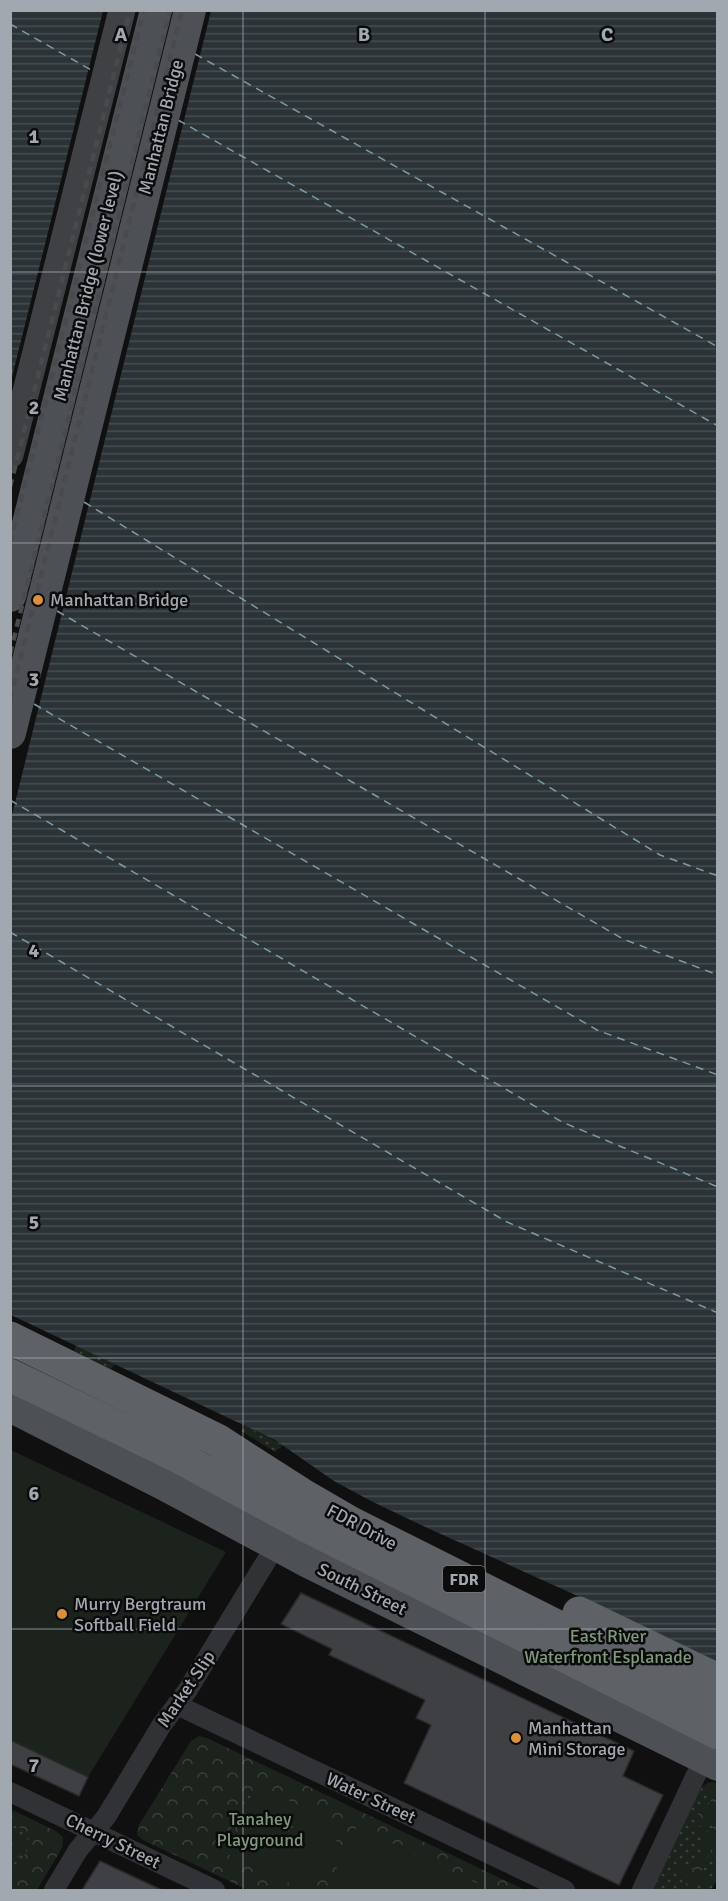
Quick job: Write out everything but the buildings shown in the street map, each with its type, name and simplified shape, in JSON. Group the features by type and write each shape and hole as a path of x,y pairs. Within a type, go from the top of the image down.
{"highway":[{"name":"FDR Drive","path":"10,1338 217,1440 351,1523 717,1707"},
{"name":"FDR Drive","path":"10,1375 179,1457 713,1752"},
{"path":"217,1440 387,1524 613,1628 717,1680"}],"main road":[{"path":"10,455 122,10"},
{"name":"Manhattan Bridge (lower level)","path":"10,596 156,10"},
{"name":"Manhattan Bridge","path":"10,733 190,10"},
{"name":"South Street","path":"10,1406 84,1442 308,1562 713,1752"}],"street":[{"name":"Market Slip","path":"54,1890 78,1850 106,1817 161,1726 200,1670 276,1545"},
{"name":"Water Street","path":"177,1705 565,1890"},
{"path":"642,1890 713,1752"},
{"name":"Cherry Street","path":"10,1792 215,1890"}],"green space":[{"path":"77,1345 115,1364 111,1369 74,1351"},
{"path":"245,1426 283,1445 275,1452 241,1431"},
{"path":"11,1450 226,1552 88,1777 79,1796 11,1764"},
{"name":"Tanahey Playground","path":"199,1736 525,1890 248,1890 143,1840 137,1835 139,1825 191,1741"},
{"path":"714,1782 718,1785 718,1877 711,1890 653,1890 700,1789 707,1783"},
{"path":"260,1786 300,1806 268,1873 227,1854"},
{"path":"249,1789 253,1791 229,1841 226,1838"},
{"path":"699,1792 713,1798 696,1817 696,1820 702,1824 717,1816 711,1832 696,1825 694,1832 707,1838 692,1870 679,1863 675,1870 689,1877 683,1890 653,1890"},
{"path":"303,1807 343,1827 312,1890 303,1890 270,1875"},
{"path":"10,1809 56,1831 63,1837 62,1848 37,1890 11,1890"},
{"path":"11,1824 36,1836 11,1877 11,1869 28,1839 11,1831"},
{"path":"357,1827 491,1890 326,1890"},
{"path":"715,1842 717,1844 717,1877 711,1890 692,1890 697,1880 706,1884 709,1878 700,1874"}],"shaded area":[{"path":"11,11 717,11 717,1665 622,1616 371,1501 334,1481 275,1440 11,1315"}],"pier":[{"name":"Manhattan Bridge","path":"103,11 211,11 11,819 11,381"}],"ferry route":[{"path":"10,24 93,71"},
{"path":"195,54 718,347"},
{"path":"178,120 718,426"},
{"path":"84,502 660,855 718,876"},
{"path":"57,611 623,939 718,975"},
{"path":"34,704 597,1030 718,1075"},
{"path":"10,800 562,1122 718,1187"},
{"path":"10,932 507,1222 718,1313"}],"railway":[{"path":"10,487 130,10"},
{"path":"10,543 144,10"},
{"path":"10,654 170,10"},
{"path":"10,700 182,10"}],"place":[{"name":"Manhattan Bridge","path":"38,600"},
{"name":"Murry Bergtraum Softball Field","path":"62,1614"},
{"name":"Manhattan Mini Storage","path":"516,1738"}],"park label":[{"name":"East River Waterfront Esplanade","path":"608,1646"}]}
